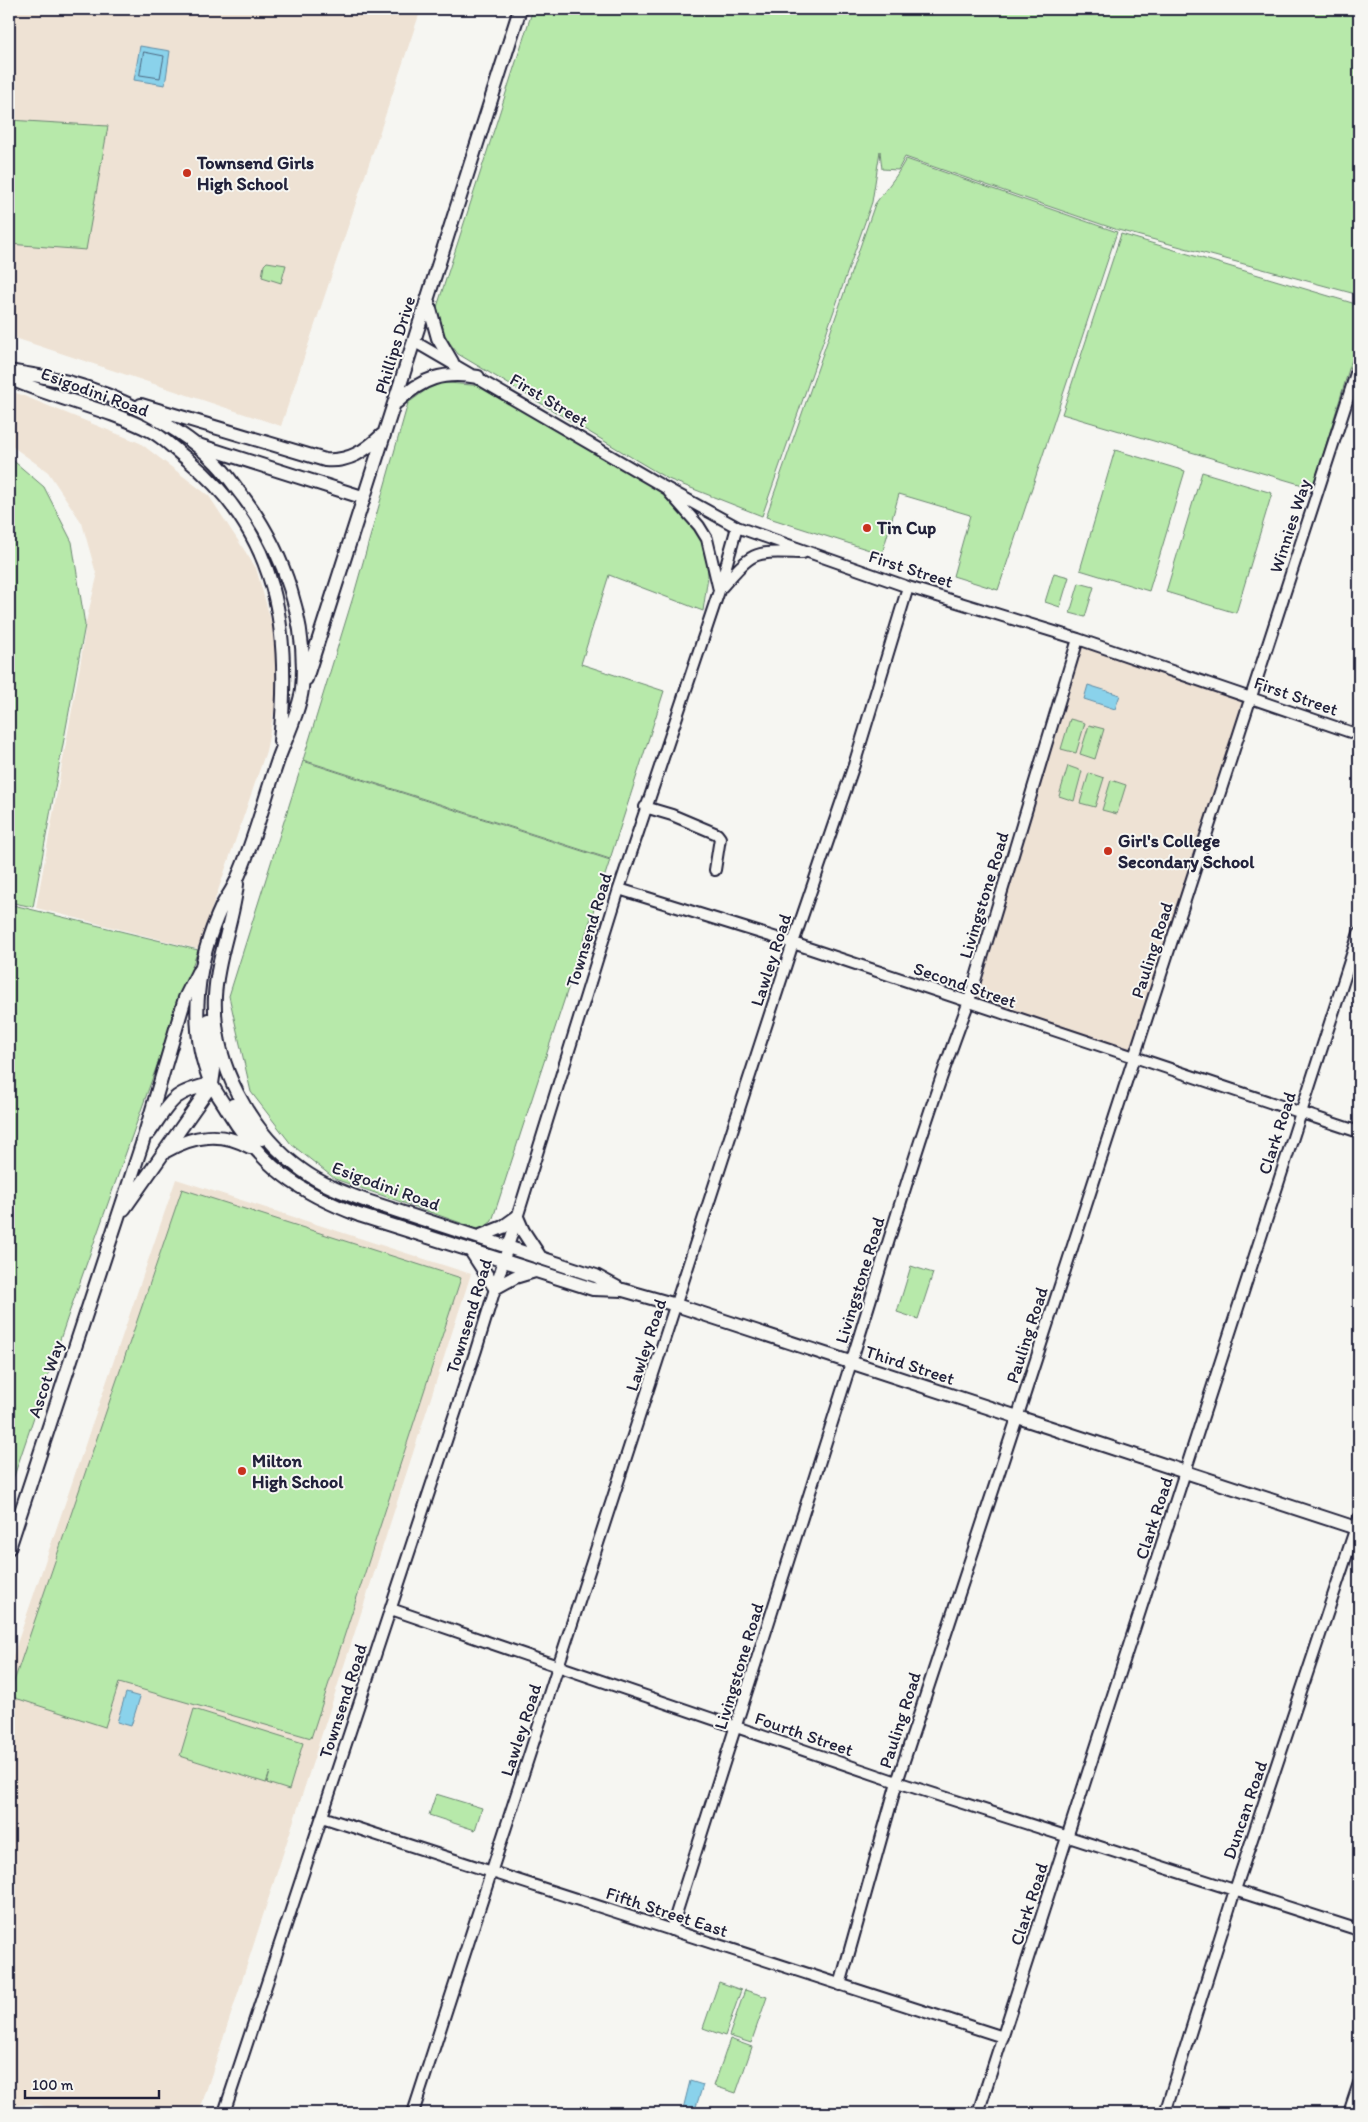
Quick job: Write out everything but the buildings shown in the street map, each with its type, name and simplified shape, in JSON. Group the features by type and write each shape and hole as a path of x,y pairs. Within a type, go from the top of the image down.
{"main road":[{"name":"Phillips Drive","path":"302,691 362,497 415,342 446,234 520,9"},
{"path":"428,299 438,338 452,362"},
{"name":"Esigodini Road","path":"9,371 70,382 165,423 193,443 216,463 264,527 292,590 298,615 302,691 238,878 222,908 203,963 197,1018 204,1061 212,1084 239,1128 259,1152 277,1171 322,1201 504,1261"},
{"path":"395,403 412,387 429,379 453,374 478,377"},
{"name":"Esigodini Road","path":"9,378 131,422 153,432 202,472 243,522 264,564 275,594 283,636 284,697 277,763"},
{"path":"70,382 325,460 337,461 358,454 368,449 385,433"},
{"path":"153,432 362,497"},
{"name":"Esigodini Road","path":"238,878 234,912 219,968 215,996 218,1038 228,1071 252,1117 274,1145 303,1170 330,1187 508,1247"},
{"path":"142,1144 185,998 203,963"},
{"path":"116,1221 212,1084 213,1056 208,1023 210,1008 215,996"},
{"path":"142,1144 168,1104 179,1094 188,1088 212,1084 221,1091 256,1136 274,1145"},
{"path":"163,1153 189,1140 215,1136 236,1139 259,1152"},
{"name":"Ascot Way","path":"9,1548 142,1144"},
{"path":"478,1237 503,1227 517,1217 523,1231 540,1257"},
{"name":"Third Street","path":"508,1247 596,1276 623,1290 676,1305 1186,1473 1358,1525"},
{"path":"471,1250 495,1288 515,1277 535,1271"},
{"name":"Third Street","path":"504,1261 593,1289 623,1290"}],"street":[{"name":"First Street","path":"415,342 664,487 737,526 908,587 1078,639 1359,735"},
{"name":"Winnies Way","path":"1252,698 1359,364"},
{"path":"664,487 702,530 709,548 719,591"},
{"name":"Townsend Road","path":"224,2113 504,1261 619,889 719,591 737,526"},
{"path":"719,591 740,566 755,554 765,552 814,553"},
{"name":"Lawley Road","path":"414,2113 793,944 854,765 908,587"},
{"name":"Livingstone Road","path":"671,1930 737,1728 946,1061 968,1004 1078,639"},
{"name":"Pauling Road","path":"840,1985 897,1782 1252,698"},
{"path":"645,807 717,834 720,838 715,870"},
{"name":"Second Street","path":"619,889 793,944 968,1004 1359,1132"},
{"name":"Clark Road","path":"978,2113 1359,933"},
{"name":"Duncan Road","path":"1165,2113 1235,1890 1358,1525"},
{"name":"Fourth Street","path":"391,1609 560,1665 897,1782 1359,1930"},
{"name":"Fifth Street East","path":"322,1817 1003,2038"},
{"path":"1349,2113 1359,2083"}],"shaded area":[{"name":"Townsend Girls High School","path":"9,9 421,9 281,426 9,336"},
{"path":"9,390 140,443 209,496 256,568 279,649 277,697 266,751 198,949 36,908 81,660 86,622 97,577 82,523 48,472 9,444"},
{"name":"Girl's College Secondary School","path":"1080,644 1246,701 1131,1052 974,1001"},
{"name":"Milton High School","path":"176,1179 471,1274 199,2113 70,2113 35,2104 9,2106 9,1667"}],"green space":[{"path":"533,9 1359,9 1359,295 1118,230 905,157 898,170 882,169 880,151 872,202 762,516 668,479 458,354 444,335 437,307"},
{"path":"9,120 108,126 86,250 9,244"},
{"path":"906,159 1117,232 998,590 953,576 970,515 899,494 882,554 766,517 875,204"},
{"path":"1121,234 1359,305 1359,336 1313,488 1062,414"},
{"path":"267,262 286,265 281,283 262,277 264,265"},
{"path":"437,382 483,386 664,494 690,520 705,539 708,576 703,611 609,575 581,664 664,691 610,859 303,760 354,594 408,403"},
{"path":"1115,450 1185,471 1149,591 1080,570"},
{"path":"9,457 44,487 72,542 85,625 33,907 9,902"},
{"path":"1202,472 1272,493 1236,613 1166,592"},
{"path":"1054,573 1069,577 1060,607 1045,602"},
{"path":"1079,583 1094,587 1085,617 1070,613"},
{"path":"1070,719 1085,723 1076,753 1061,749"},
{"path":"1089,725 1104,729 1095,759 1080,754"},
{"path":"303,761 610,860 492,1221 481,1230 335,1179 291,1144 251,1092 229,996"},
{"path":"1068,766 1082,771 1074,801 1059,796"},
{"path":"1089,773 1104,778 1095,807 1080,803"},
{"path":"1111,780 1126,785 1117,814 1102,810"},
{"path":"9,904 198,950 69,1313 9,1491"},
{"path":"182,1189 461,1278 311,1738 119,1683 105,1727 9,1696"},
{"path":"911,1266 933,1273 918,1319 897,1312"},
{"path":"194,1709 303,1743 289,1790 267,1783 270,1772 266,1783 180,1756"},
{"path":"436,1794 482,1808 475,1830 429,1815"},
{"path":"719,1982 741,1990 725,2036 703,2028"},
{"path":"745,1990 767,1997 751,2043 729,2036"},
{"path":"730,2039 752,2047 736,2093 714,2086"}],"water":[{"path":"140,46 170,51 165,85 134,80"},
{"path":"1088,685 1120,695 1115,709 1084,699"},
{"path":"126,1693 140,1697 131,1726 117,1722"},
{"path":"690,2081 703,2085 694,2113 682,2113"}],"place":[{"name":"Townsend Girls High School","path":"187,173"},
{"name":"Tin Cup","path":"867,528"},
{"name":"Girl's College Secondary School","path":"1108,851"},
{"name":"Milton High School","path":"242,1471"}]}
